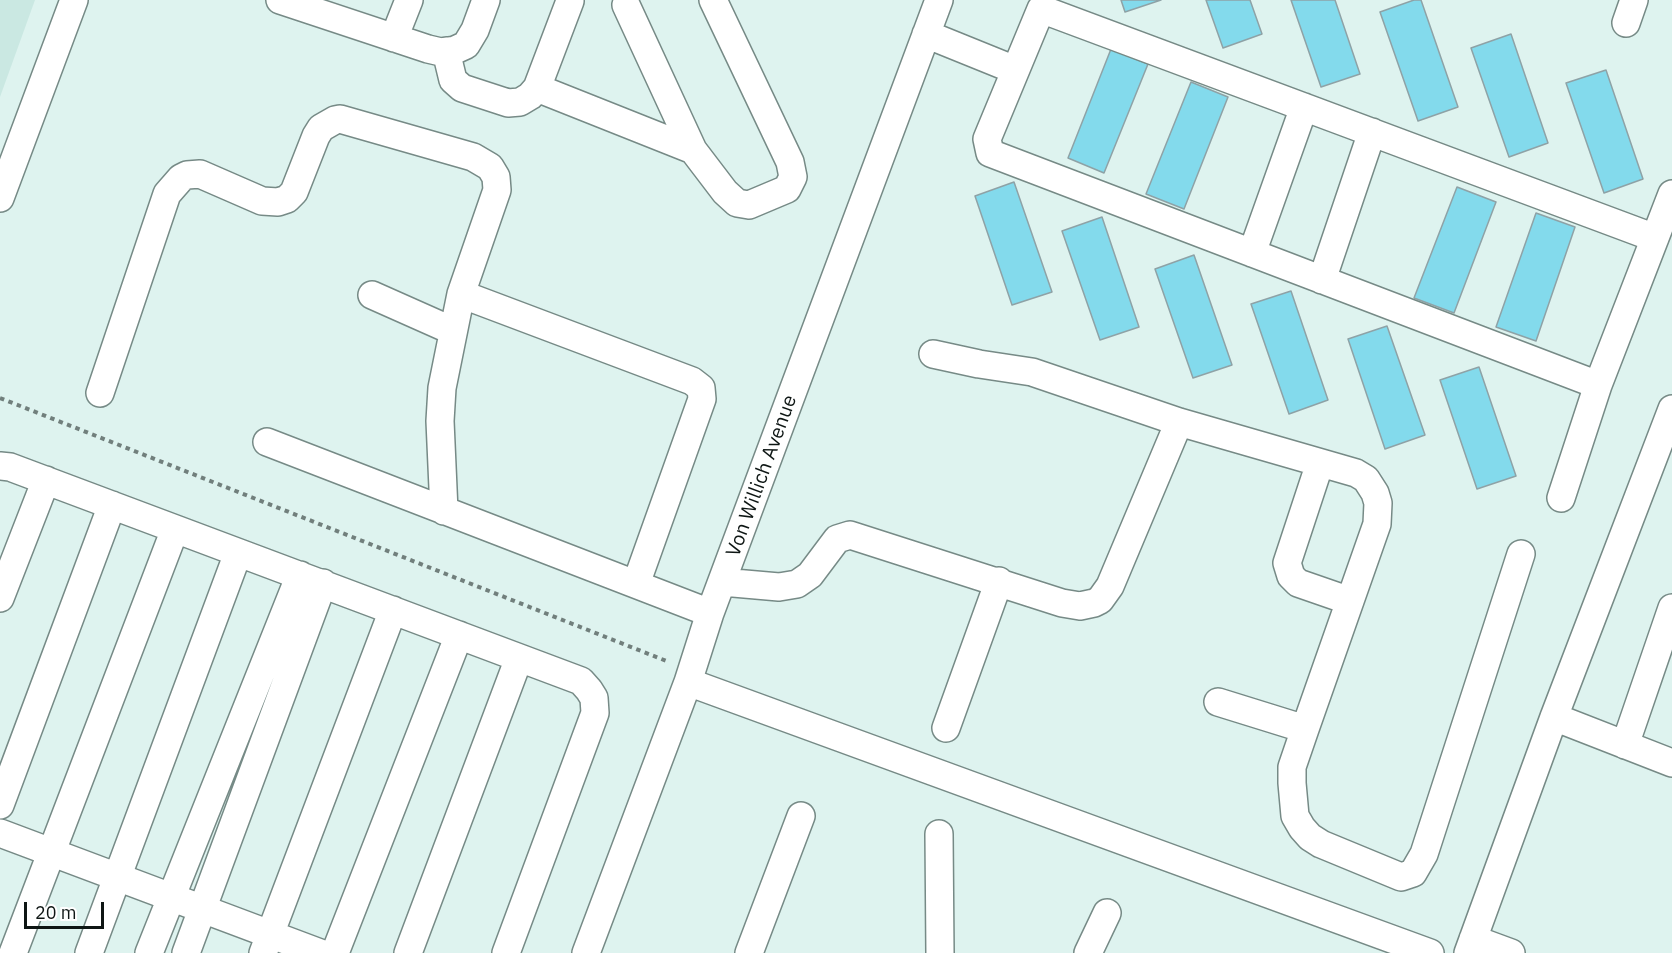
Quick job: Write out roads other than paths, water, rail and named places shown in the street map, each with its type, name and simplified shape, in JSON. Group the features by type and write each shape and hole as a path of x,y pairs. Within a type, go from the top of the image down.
{"street":[{"path":"0,198 74,0"},
{"path":"280,0 320,6 394,38 428,49 446,51 466,45 475,30 486,0"},
{"path":"394,38 409,0"},
{"path":"626,5 693,150 725,192 737,203 749,205 787,189 793,177 790,162 713,0"},
{"name":"Von Willich Avenue","path":"586,953 690,677 710,613 939,0"},
{"path":"446,51 453,80 462,88 508,103 520,102 530,96 537,87 570,1"},
{"path":"1598,385 990,153 987,140 1042,5 1304,107 1654,238"},
{"path":"926,34 1015,70"},
{"path":"537,87 693,150"},
{"path":"1252,253 1304,107"},
{"path":"100,393 170,188 187,175 200,174 262,201 278,202 294,192 316,136 321,128 335,120 473,157 490,167 496,177 496,195 461,294 442,388 440,421 444,512"},
{"path":"1323,280 1372,132"},
{"path":"1561,498 1598,385 1672,194"},
{"path":"461,294 692,381 700,388 702,399 636,584"},
{"path":"372,295 453,331"},
{"path":"933,354 1032,372 1179,422 1356,473 1366,479 1378,503 1377,524 1305,729 1293,767 1292,783 1295,816 1310,837 1321,844 1401,878 1413,873 1424,854 1521,554"},
{"path":"1511,953 1470,946 1554,717 1672,409"},
{"path":"722,582 779,587 797,585 810,575 837,539 850,535 1062,603 1084,606 1100,600 1110,586 1179,422"},
{"path":"267,442 710,613"},
{"path":"1320,463 1287,563 1290,576 1298,583 1350,601"},
{"path":"0,466 10,467 46,480 581,681 594,698 595,713 506,953"},
{"path":"0,598 46,480"},
{"path":"0,805 112,505"},
{"path":"13,953 175,529"},
{"path":"89,953 238,553"},
{"path":"149,953 311,579"},
{"path":"186,953 311,579"},
{"path":"946,728 999,581"},
{"path":"1625,745 1672,608"},
{"path":"266,944 393,610"},
{"path":"335,953 459,635"},
{"path":"408,953 519,658"},
{"path":"690,677 1421,950"},
{"path":"1218,702 1305,729"},
{"path":"1554,717 1672,763"},
{"path":"749,953 801,816"},
{"path":"0,833 201,910 266,944 320,953"},
{"path":"939,834 940,953"},
{"path":"1088,953 1107,913"}]}
